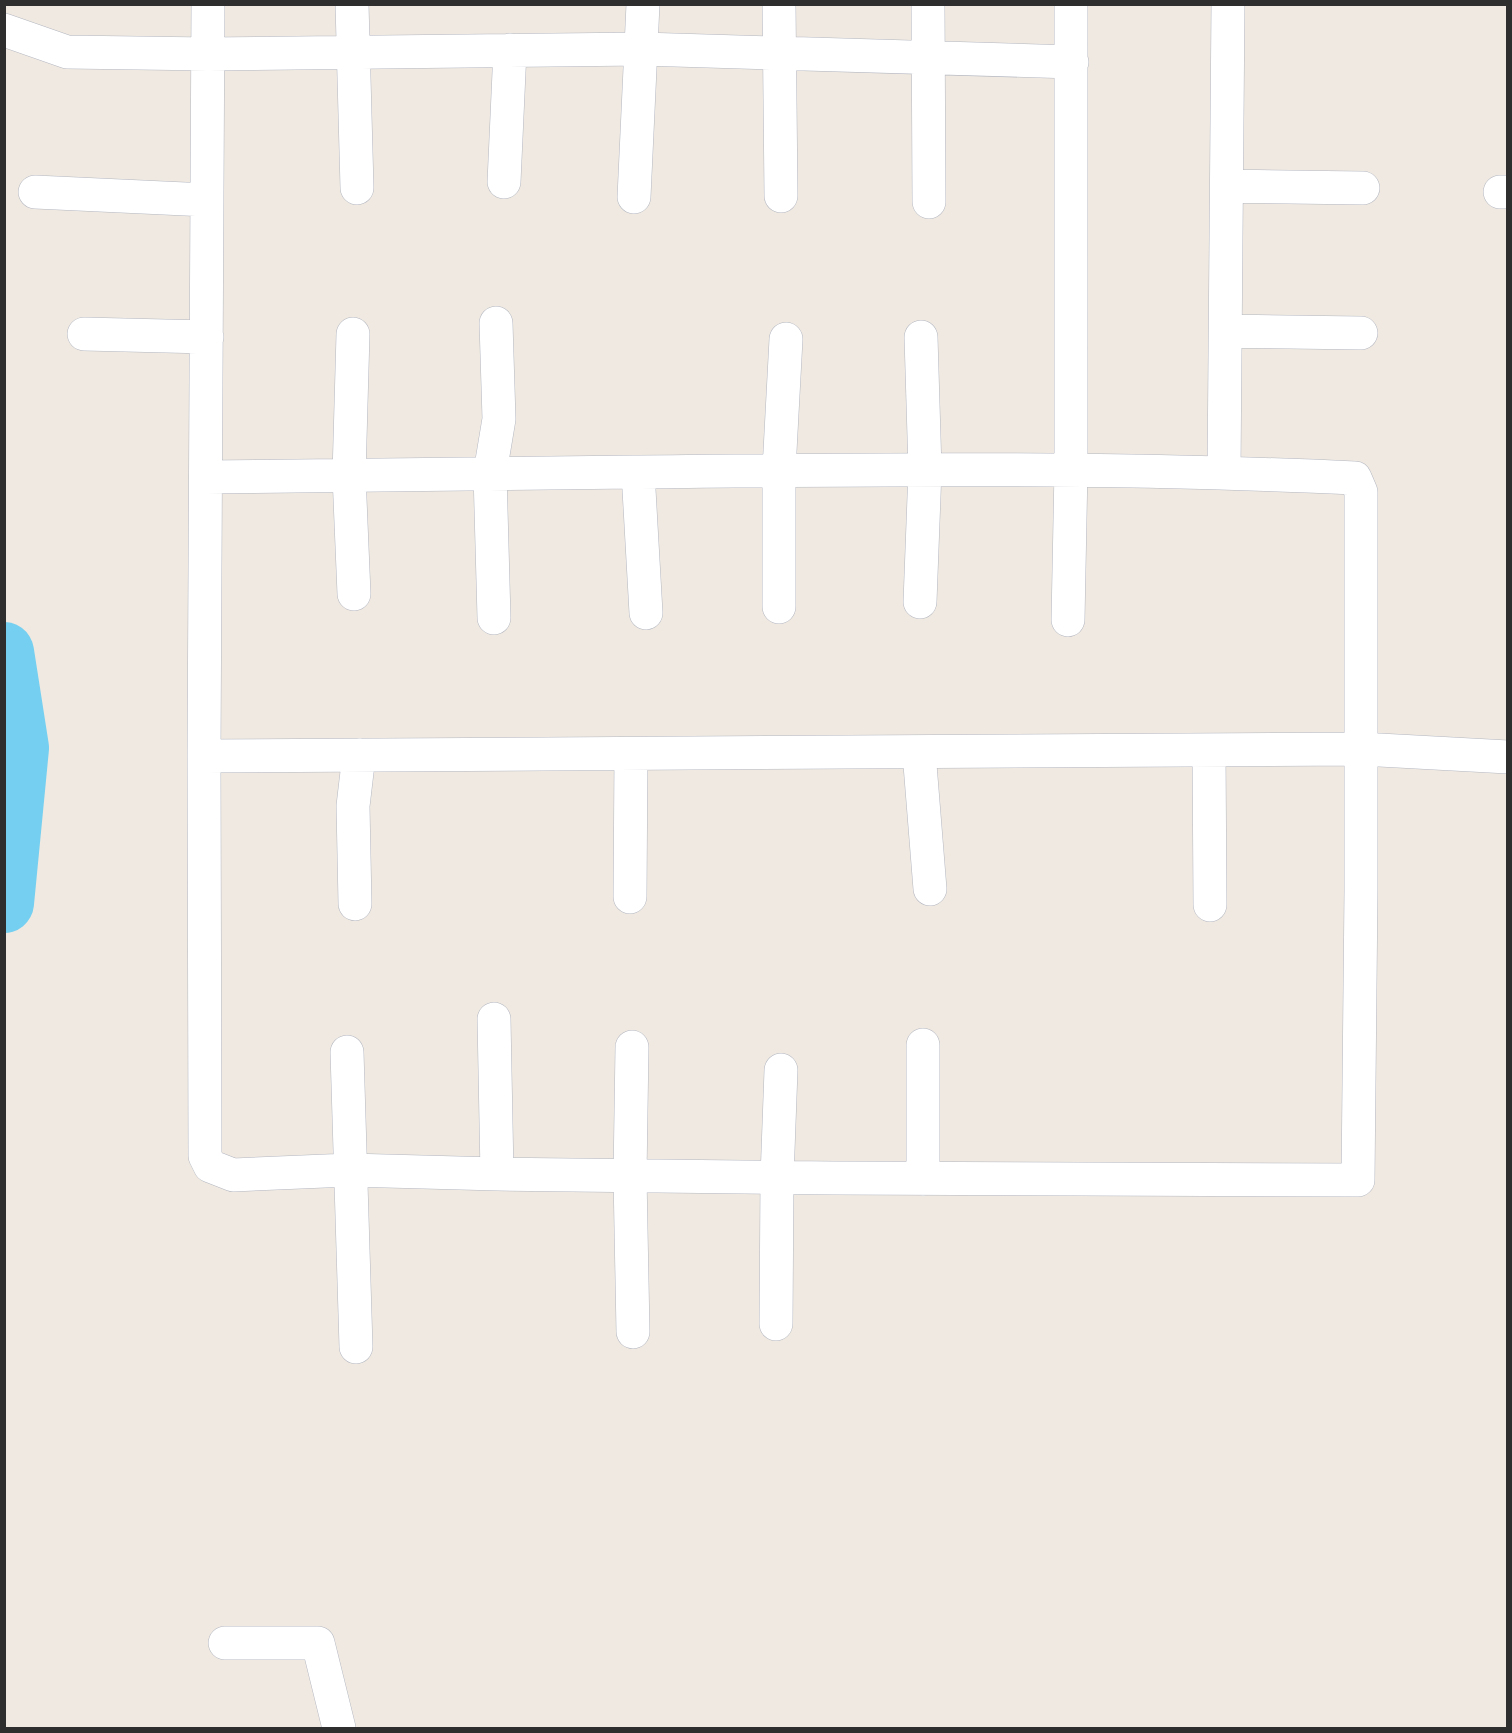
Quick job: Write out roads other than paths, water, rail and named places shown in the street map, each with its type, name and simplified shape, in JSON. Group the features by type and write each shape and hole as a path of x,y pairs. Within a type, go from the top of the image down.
{"street":[{"path":"206,477 1071,469 1224,472 1355,478 1361,492 1358,1180 777,1178 349,1170 233,1175 210,1166 205,1156 204,756 208,4"},
{"path":"352,4 357,188"},
{"path":"633,197 643,4"},
{"path":"779,4 781,196"},
{"path":"928,4 929,202"},
{"path":"1068,620 1071,469 1071,4"},
{"path":"1224,472 1228,4"},
{"path":"4,30 67,52 208,54 642,49 1072,62"},
{"path":"504,182 510,50"},
{"path":"1227,186 1363,188"},
{"path":"35,192 207,200"},
{"path":"494,618 490,474 499,419 496,323"},
{"path":"1226,331 1361,333"},
{"path":"84,334 207,337"},
{"path":"353,334 349,475 354,594"},
{"path":"920,602 925,470 921,337"},
{"path":"780,606 779,470 786,339"},
{"path":"638,472 646,613"},
{"path":"204,756 1361,749 1508,757"},
{"path":"1209,750 1210,905"},
{"path":"919,752 930,889"},
{"path":"630,897 631,754"},
{"path":"355,904 353,806 359,755"},
{"path":"494,1019 497,1174"},
{"path":"923,1046 923,1179"},
{"path":"632,1047 630,1176 633,1332"},
{"path":"347,1052 356,1347"},
{"path":"776,1324 777,1178 781,1070"},
{"path":"225,1643 318,1643 339,1728"}],"waterway":[{"path":"4,652 19,748 4,903"}]}
